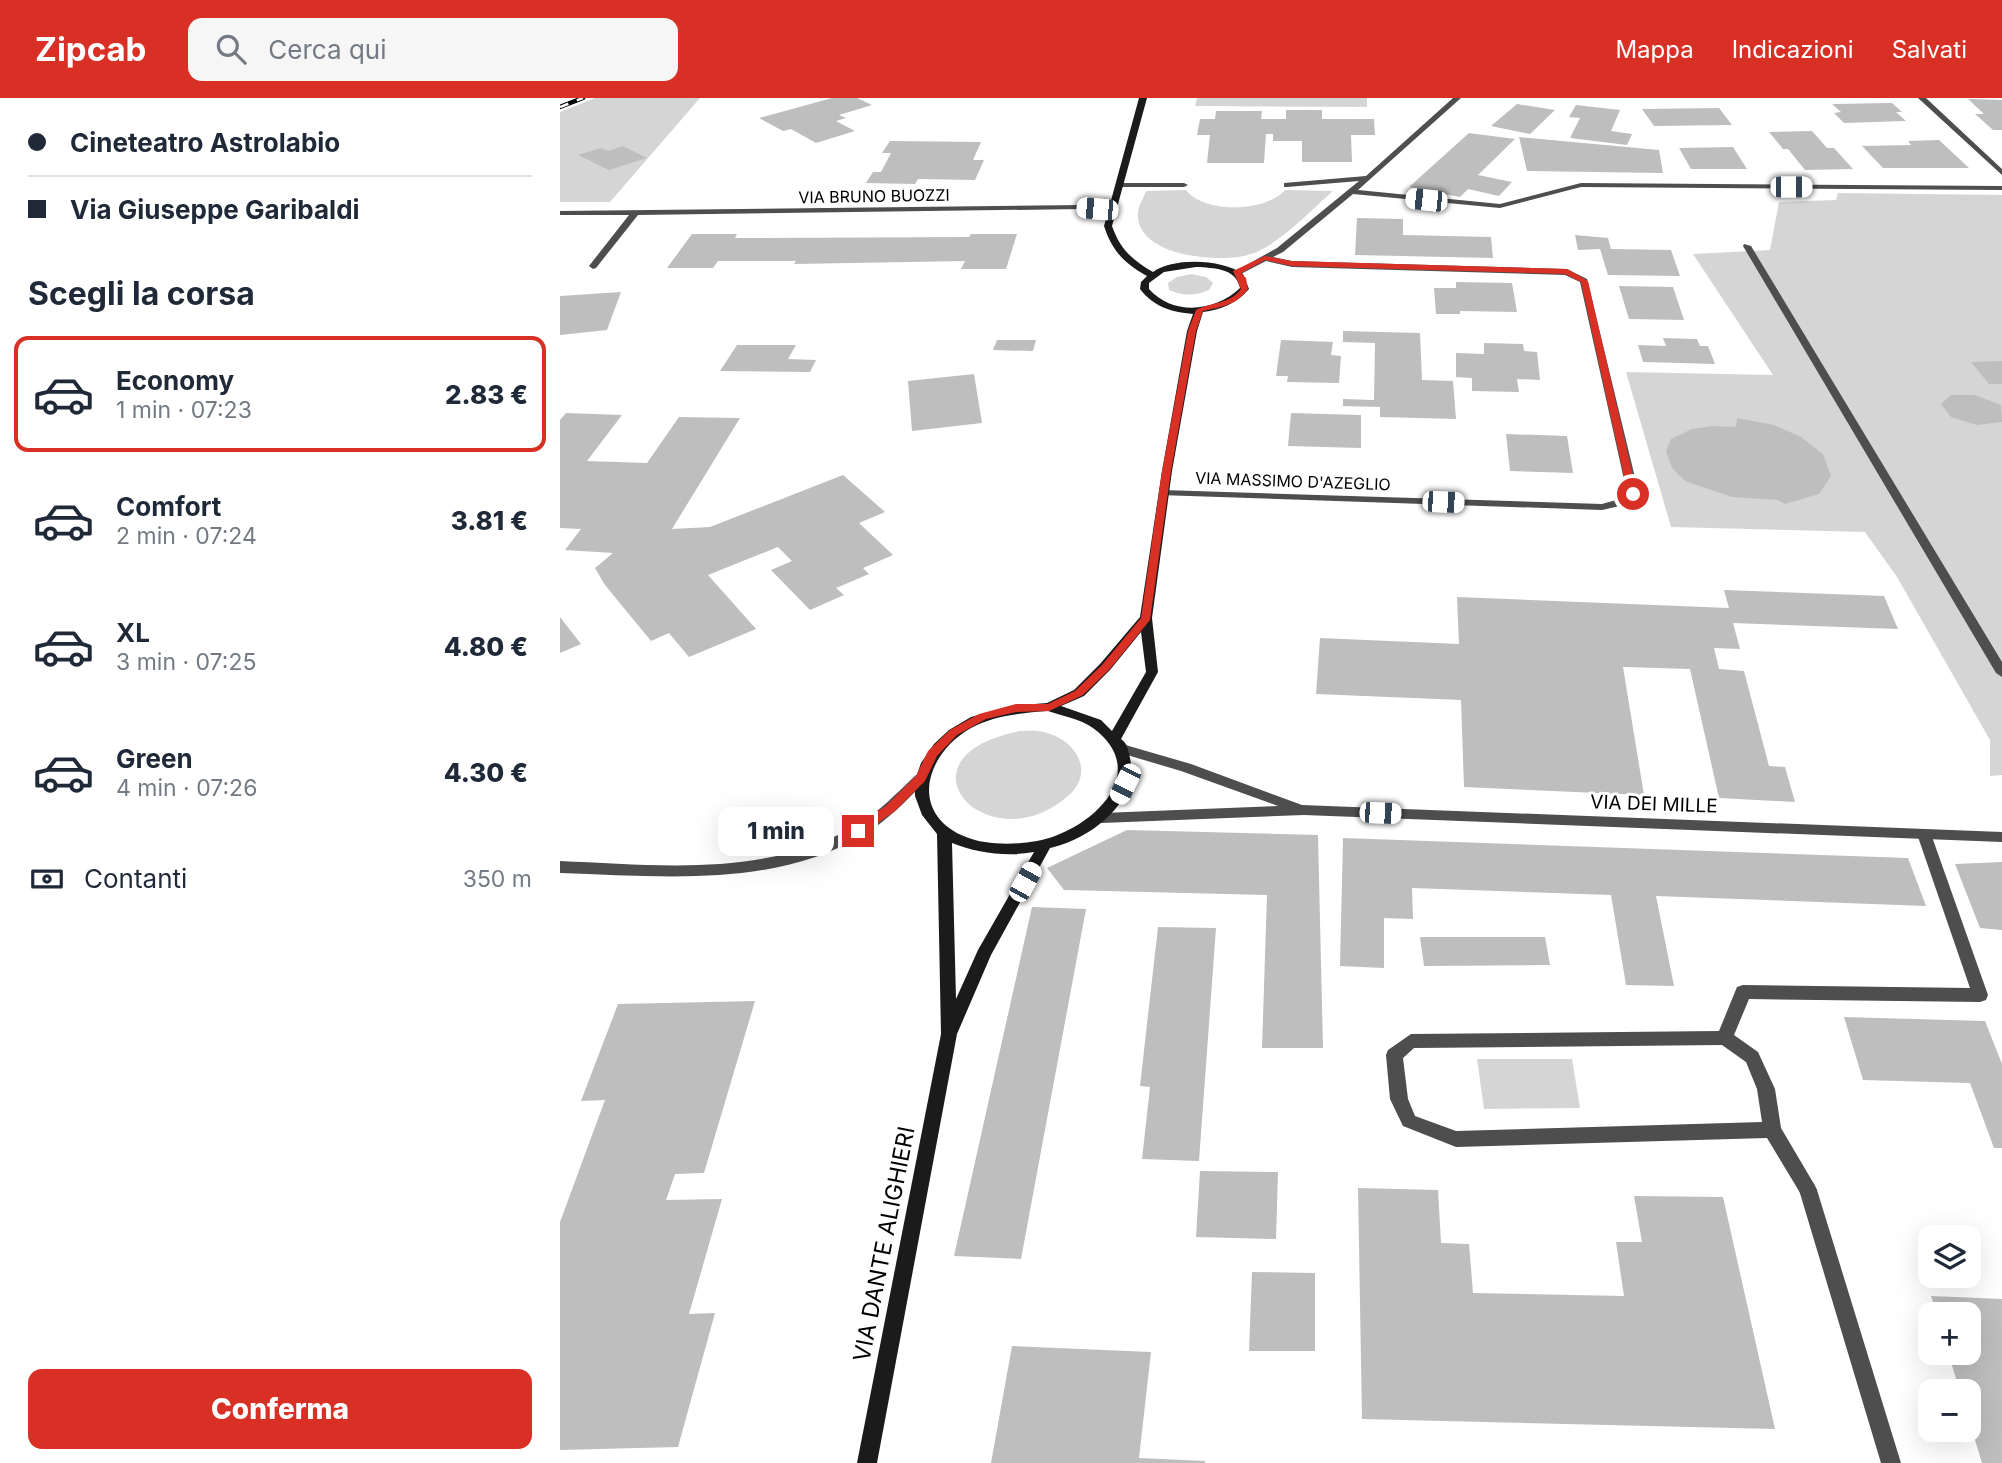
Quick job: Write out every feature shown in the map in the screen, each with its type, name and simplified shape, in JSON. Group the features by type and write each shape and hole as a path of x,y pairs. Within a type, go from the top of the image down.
{"street":[{"path":"1143,98 1108,226 1114,243 1125,260 1152,275"},
{"path":"1236,273 1280,250 1352,192 1457,98"},
{"path":"1922,98 2002,173"},
{"path":"1287,185 1368,178"},
{"path":"1119,185 1184,185"},
{"path":"1352,192 1500,206 1520,204 1559,188 1581,185 2002,188"},
{"name":"VIA BRUNO BUOZZI","path":"560,213 1081,207 1112,210"},
{"path":"593,266 635,213"},
{"path":"1747,246 2002,673"},
{"name":"VIA MASSIMO D'AZEGLIO","path":"1163,493 1602,507 1620,503 1633,494 1584,281 1577,276 1567,272 1292,264 1265,258"},
{"path":"1196,264 1223,267 1236,273 1245,285 1239,297 1226,304 1199,310 1172,308 1150,299 1144,289 1145,282 1152,275 1176,266 1196,264"},
{"path":"1119,744 1152,672 1146,618 1163,493 1192,331 1199,310"},
{"path":"1049,707 1079,693 1146,618"},
{"path":"560,867 741,868 809,854 858,831 891,808 921,778 932,754 963,727 982,717 1016,708 1049,707 1076,712 1099,723 1119,744 1126,766 1125,784 1102,818 1076,835 1044,846 1017,851 989,849 964,843 944,832 928,816 921,797 921,778"},
{"name":"VIA DEI MILLE","path":"1119,744 1304,810"},
{"name":"VIA DEI MILLE","path":"1102,818 1304,810 2002,837"},
{"name":"VIA DANTE ALIGHIERI","path":"867,1463 949,1034 944,832"},
{"path":"1725,1038 1743,992 1980,995 1924,834"},
{"name":"VIA DANTE ALIGHIERI","path":"949,1034 984,954 1044,846"},
{"path":"1772,1130 1456,1139 1409,1121 1399,1099 1394,1055 1411,1041 1725,1038 1752,1056 1766,1089 1772,1130 1808,1190 1891,1463"}],"shaded area":[{"path":"595,98 700,98 610,202 560,202 560,112"},
{"path":"1197,98 1367,98 1367,107 1195,106"},
{"path":"1186,190 1206,203 1235,207 1264,203 1285,190 1333,191 1273,243 1251,254 1221,258 1182,254 1164,248 1150,239 1141,227 1138,212 1146,191"},
{"path":"1838,193 2002,195 2002,775 1990,776 1990,740 1897,577 1865,532 1671,527 1626,372 1773,375 1693,254 1770,250 1779,202 1836,200"},
{"path":"1192,274 1206,277 1213,283 1209,290 1189,294 1169,290 1168,283 1177,277"},
{"path":"1020,731 1044,732 1058,737 1074,750 1081,768 1076,787 1068,796 1038,814 1008,819 983,813 964,800 956,781 961,762 981,744"},
{"path":"1477,1059 1572,1059 1580,1108 1484,1109"}],"building":[{"path":"832,98 857,98 872,105 839,115 846,118 836,121 855,131 816,143 791,129 783,131 759,118"},
{"path":"1968,99 2002,100 2002,130 1993,130 1975,114 1984,114"},
{"path":"1892,103 1902,112 1896,112 1906,121 1844,123 1834,113 1841,112 1832,104"},
{"path":"1517,104 1555,110 1530,134 1491,126"},
{"path":"1576,105 1620,110 1611,131 1632,134 1627,145 1570,138 1580,118 1569,117"},
{"path":"1719,108 1732,125 1654,126 1642,109"},
{"path":"1286,110 1322,110 1322,119 1374,119 1375,135 1351,135 1352,162 1302,162 1302,141 1273,141 1273,134 1266,134 1264,163 1207,163 1210,135 1197,135 1200,119 1215,119 1216,111 1262,111 1261,119 1286,119"},
{"path":"1812,131 1827,148 1834,148 1853,169 1805,170 1788,149 1783,149 1769,132"},
{"path":"1469,133 1515,139 1478,175 1512,182 1499,196 1468,189 1460,197 1409,187"},
{"path":"1519,137 1659,150 1663,173 1527,171"},
{"path":"1939,140 1969,168 1883,168 1862,146 1911,145 1908,141"},
{"path":"890,141 981,142 973,160 984,160 975,180 918,179 915,184 866,183 873,172 881,172 891,153 882,153"},
{"path":"623,146 647,158 609,170 578,155 601,148 608,151"},
{"path":"1733,147 1747,169 1691,169 1679,148"},
{"path":"1357,218 1403,219 1403,235 1491,237 1493,258 1355,255"},
{"path":"692,234 737,234 735,238 969,237 971,234 1017,234 1006,269 961,269 965,261 794,264 796,261 718,261 713,268 667,268"},
{"path":"1575,235 1608,238 1611,249 1671,250 1680,276 1608,275 1600,249 1578,250"},
{"path":"1456,282 1512,283 1517,312 1460,311 1460,314 1436,314 1434,288 1456,288"},
{"path":"1619,286 1673,287 1684,320 1629,319"},
{"path":"621,292 607,330 560,335 560,296"},
{"path":"1343,331 1420,333 1422,380 1453,381 1456,419 1380,417 1380,407 1343,406 1343,399 1374,400 1375,343 1343,342"},
{"path":"1663,338 1697,339 1700,346 1708,346 1715,364 1643,362 1638,345 1666,346"},
{"path":"997,340 1036,340 1033,351 993,350"},
{"path":"1281,340 1333,342 1331,355 1341,356 1339,383 1287,382 1288,376 1276,376"},
{"path":"1484,343 1523,344 1524,351 1537,352 1540,380 1517,379 1519,392 1472,391 1472,378 1456,377 1456,353 1484,354"},
{"path":"737,345 796,345 788,359 816,360 810,372 720,371"},
{"path":"2002,361 2002,384 1989,384 1971,362"},
{"path":"974,374 982,423 912,431 908,381"},
{"path":"1951,395 1975,395 2001,405 2002,422 1977,425 1951,417 1941,404"},
{"path":"566,413 622,415 587,461 647,463 679,417 740,418 672,529 710,527 843,475 885,512 859,523 893,555 863,568 869,574 836,588 844,595 810,610 771,570 792,561 778,547 708,575 756,629 689,657 669,633 651,641 605,585 595,568 613,553 565,550 581,529 560,528 560,420"},
{"path":"1291,413 1361,415 1361,448 1288,446"},
{"path":"1737,418 1774,425 1801,437 1823,454 1831,476 1819,494 1785,504 1778,500 1732,497 1685,481 1672,468 1666,451 1671,439 1692,429 1736,427"},
{"path":"1506,434 1567,436 1573,473 1510,471"},
{"path":"1724,590 1884,596 1898,629 1733,623 1740,649 1714,648 1719,669 1744,671 1769,766 1785,767 1795,802 1719,798 1690,669 1623,667 1644,795 1464,787 1461,700 1316,694 1320,638 1459,644 1457,597 1729,608"},
{"path":"560,617 581,644 560,653"},
{"path":"1127,830 1318,835 1323,1048 1262,1048 1267,895 1064,890 1047,868"},
{"path":"1343,838 1908,858 1926,906 1656,896 1674,986 1626,985 1611,895 1412,888 1413,919 1384,918 1384,968 1340,966"},
{"path":"2002,862 2002,930 1980,928 1955,864"},
{"path":"1032,907 1086,909 1021,1259 954,1256"},
{"path":"1158,927 1216,928 1199,1161 1142,1159 1150,1087 1140,1086"},
{"path":"1420,937 1545,937 1550,965 1424,966"},
{"path":"755,1001 704,1173 675,1174 666,1200 722,1199 689,1314 715,1313 678,1447 560,1450 560,1222 605,1100 581,1101 618,1004"},
{"path":"1844,1017 1985,1021 2002,1064 2002,1148 1994,1148 1970,1083 1863,1080"},
{"path":"1200,1171 1278,1172 1276,1239 1196,1237"},
{"path":"1358,1188 1438,1190 1441,1243 1469,1244 1473,1293 1624,1296 1616,1242 1642,1242 1634,1196 1723,1197 1775,1429 1362,1419"},
{"path":"1252,1272 1315,1273 1315,1351 1249,1351"},
{"path":"1931,1296 2002,1299 2002,1463 1982,1463 1976,1442 1981,1442 1981,1379 1956,1379 1952,1365 1981,1365 1981,1302 1933,1302"},
{"path":"1012,1346 1151,1352 1139,1458 1205,1463 991,1463"}],"railway":[{"path":"560,107 583,98"}],"route":[{"path":"858,831 891,808 921,778 932,754 954,733 982,717 1016,708 1049,707 1079,693 1146,618 1167,471 1192,331 1199,310 1217,307 1239,297 1245,285 1236,273 1265,258 1292,264 1567,272 1577,276 1584,281 1633,494"}]}
